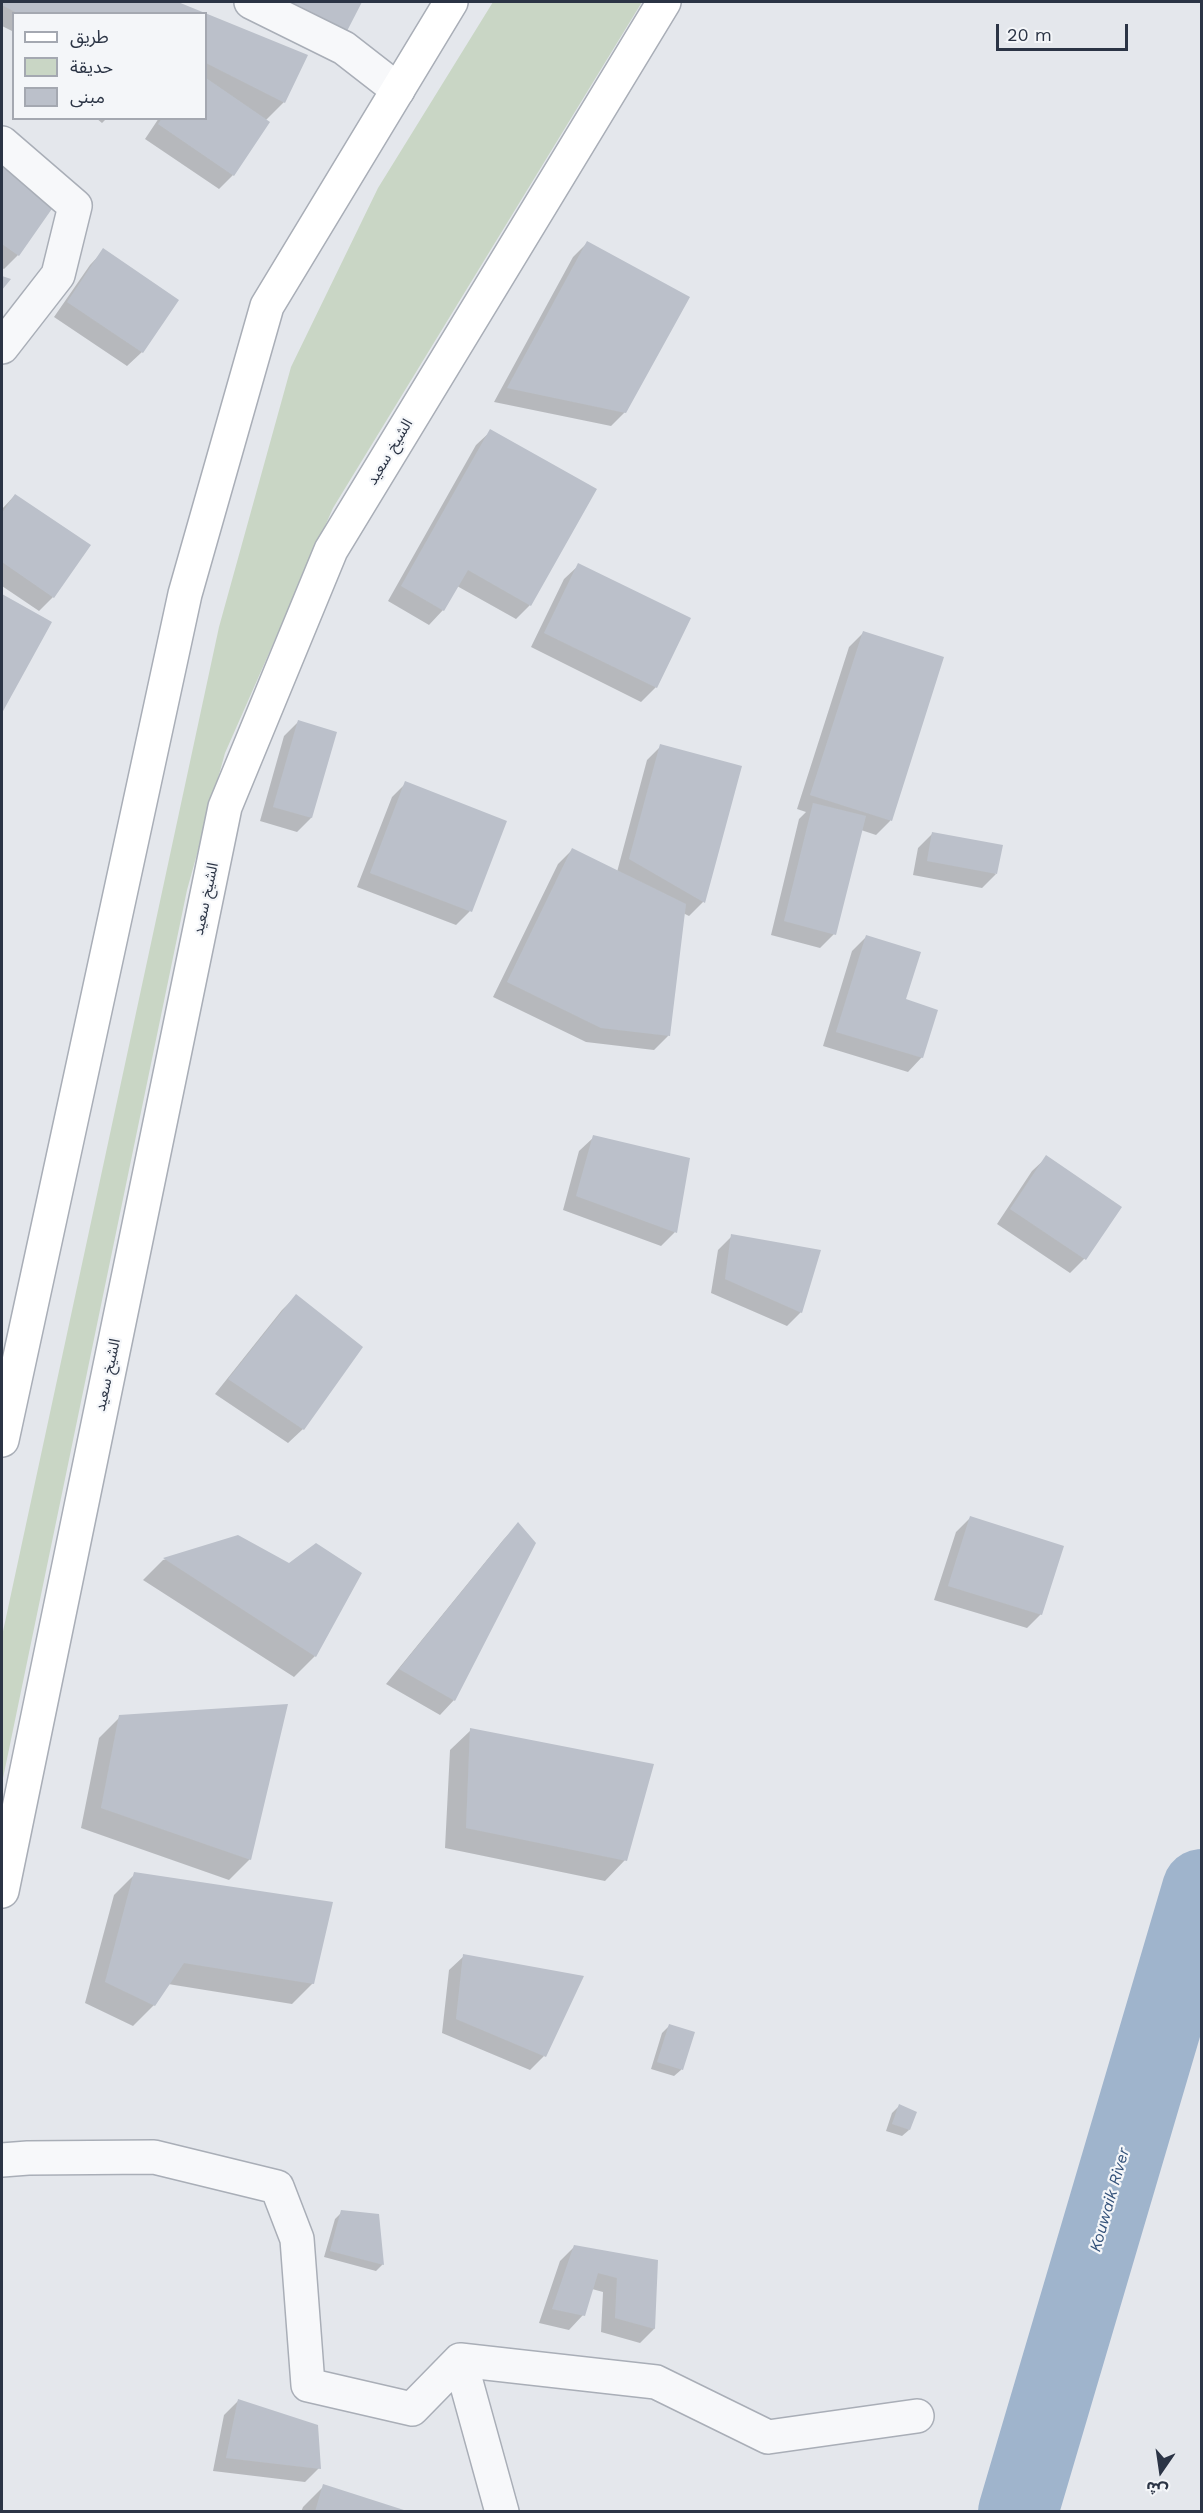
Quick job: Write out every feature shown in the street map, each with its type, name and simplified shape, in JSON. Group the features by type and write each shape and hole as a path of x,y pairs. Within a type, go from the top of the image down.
{"main road":[{"path":"2,1440 185,594 267,306 451,2"},
{"name":"الشيخ سعيد","path":"2,1891 225,807 331,550 663,2"}],"street":[{"path":"251,2 344,48 398,90"},
{"path":"2,143 75,206 58,275 2,347"},
{"path":"2,2160 154,2157 277,2187 297,2239 308,2385 412,2409 460,2360"},
{"path":"460,2360 656,2382 768,2438 917,2416"},
{"path":"460,2360 502,2511"}],"green space":[{"path":"493,2 642,2 333,508 225,753 187,890 2,1783 2,1636 219,627 291,367 378,188"}],"building":[{"path":"2,2 178,2 203,12 15,12 2,5"},
{"path":"284,2 362,2 346,33"},
{"path":"207,14 308,55 285,103 207,64"},
{"path":"207,79 270,122 234,176 158,124 161,120 207,120"},
{"path":"2,166 56,203 19,256 2,244"},
{"path":"587,241 690,297 626,413 507,388"},
{"path":"103,248 179,300 143,353 67,302"},
{"path":"2,276 11,279 2,290"},
{"path":"490,429 597,489 531,606 468,570 444,611 401,586"},
{"path":"15,494 91,545 54,598 2,562 2,513"},
{"path":"578,563 691,618 657,688 544,633"},
{"path":"2,594 52,622 2,713"},
{"path":"863,631 944,657 892,821 810,795"},
{"path":"298,720 337,732 312,818 273,807"},
{"path":"660,744 742,766 705,903 629,859"},
{"path":"405,781 507,821 472,912 370,873"},
{"path":"813,803 866,816 836,935 784,921"},
{"path":"932,832 1003,845 997,874 927,861"},
{"path":"572,848 686,904 670,1036 601,1028 507,982"},
{"path":"866,935 921,952 906,999 938,1010 923,1058 836,1032"},
{"path":"593,1135 690,1158 677,1233 576,1196"},
{"path":"1046,1155 1122,1207 1086,1260 1010,1209"},
{"path":"731,1234 821,1250 802,1313 725,1279"},
{"path":"296,1294 363,1347 304,1430 228,1379"},
{"path":"970,1516 1064,1546 1042,1615 948,1586"},
{"path":"518,1522 536,1543 455,1701 399,1669"},
{"path":"238,1535 289,1563 316,1543 362,1573 316,1657 163,1558"},
{"path":"288,1704 251,1860 101,1808 119,1715"},
{"path":"470,1728 654,1764 627,1861 466,1828"},
{"path":"134,1872 333,1902 314,1984 184,1963 155,2006 105,1982"},
{"path":"463,1954 584,1976 546,2057 456,2019"},
{"path":"669,2024 695,2032 683,2070 657,2062"},
{"path":"899,2104 917,2112 910,2130 892,2124"},
{"path":"341,2210 379,2214 384,2265 330,2251"},
{"path":"574,2245 658,2260 655,2329 615,2318 617,2278 598,2273 585,2316 552,2309"},
{"path":"238,2399 318,2425 321,2469 226,2458"},
{"path":"323,2484 407,2511 407,2512 315,2512"}],"waterway":[{"name":"Kouwaik River","path":"1018,2512 1202,1889"}]}
